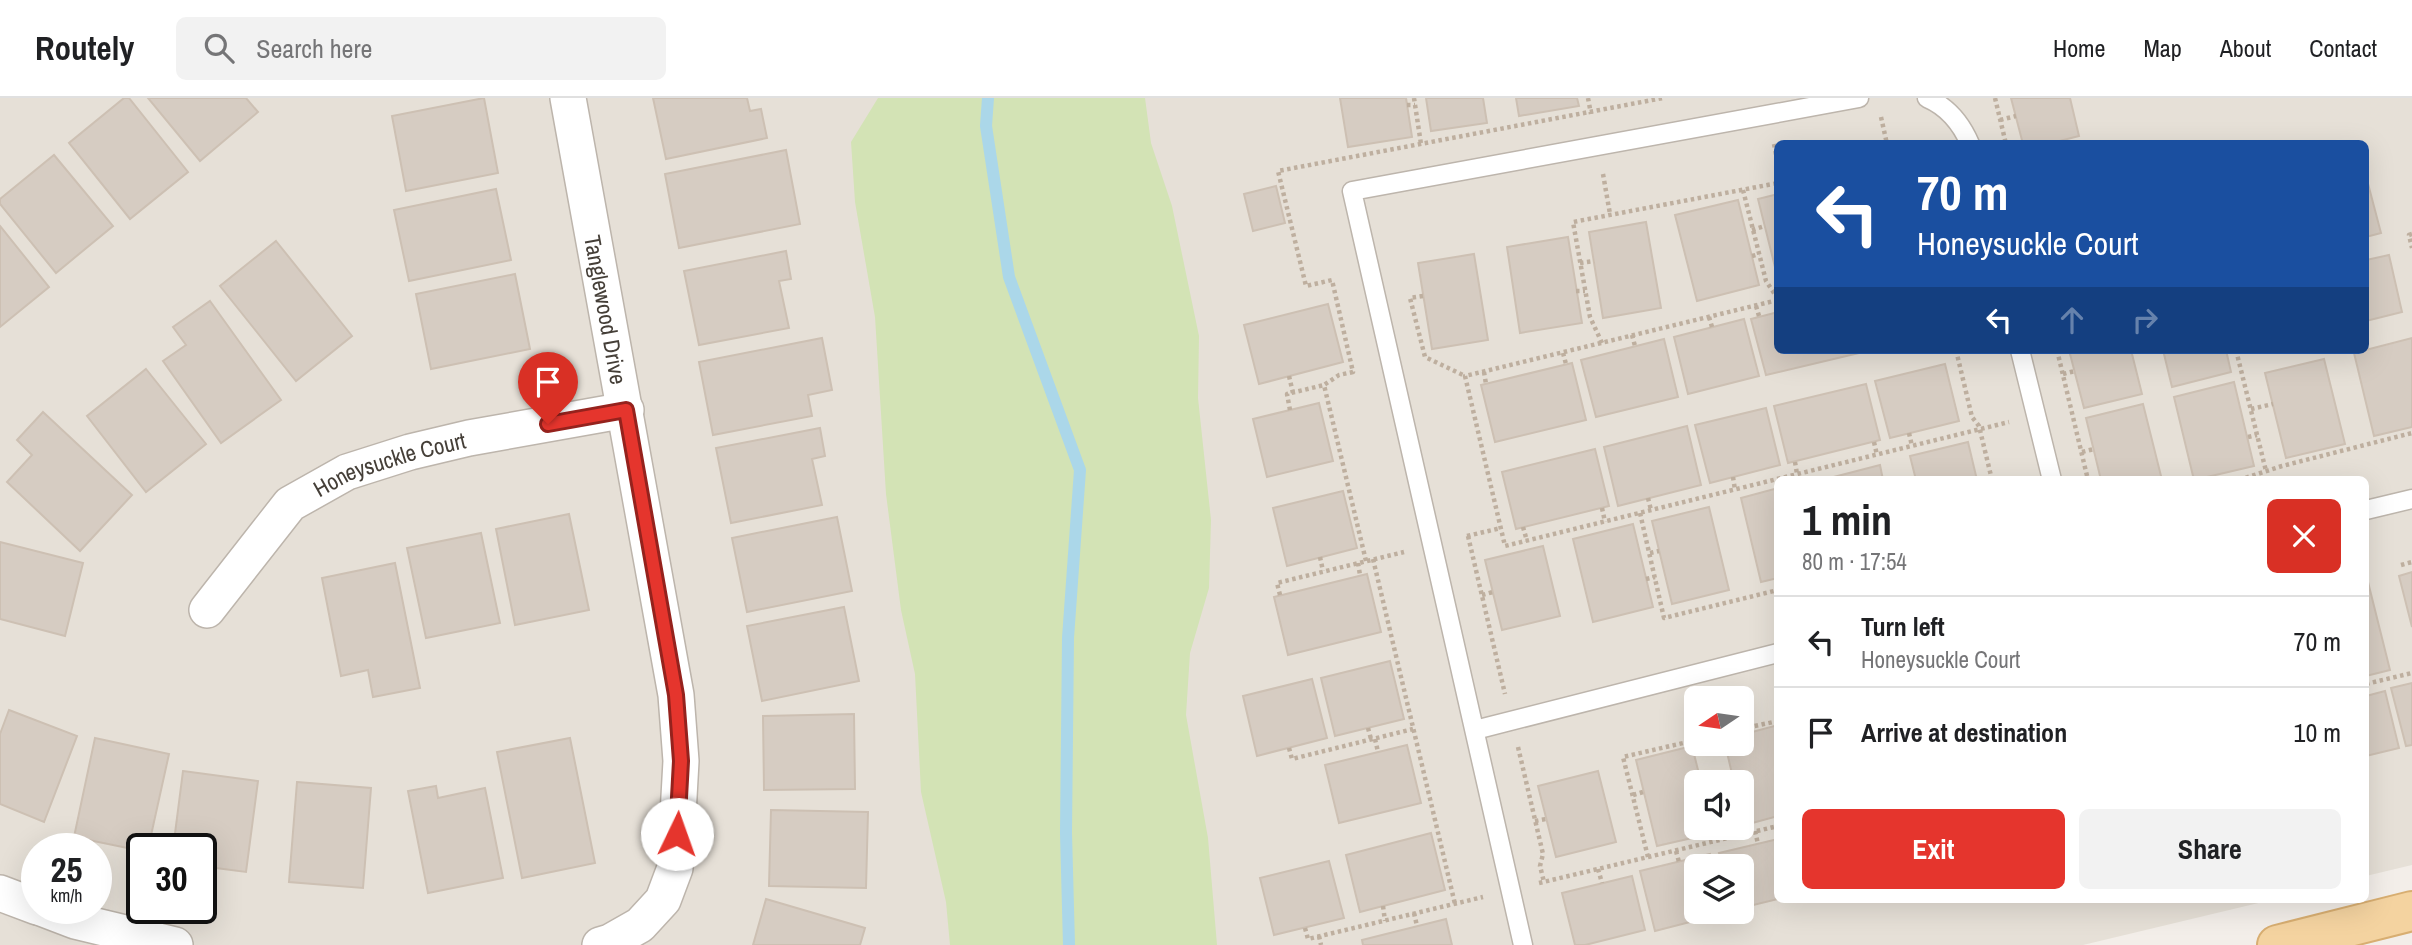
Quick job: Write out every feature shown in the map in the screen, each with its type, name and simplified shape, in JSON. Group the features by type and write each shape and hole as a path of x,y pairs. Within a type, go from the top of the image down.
{"main road":[{"path":"2277,945 2412,911"}],"street":[{"name":"Tanglewood Drive","path":"568,98 676,695 681,761 676,868 663,900 640,925 600,945"},
{"name":"Honeysuckle Court","path":"207,610 290,504 347,472 458,440 626,410"},
{"path":"0,893 21,901"},
{"path":"88,924 175,945"}],"lane":[{"path":"1523,945 1352,191 1859,98"},
{"path":"1927,98 1953,115 1968,140"},
{"path":"2021,354 2051,476"},
{"path":"2369,509 2412,499"},
{"path":"1475,730 1774,654"}],"path":[{"path":"1414,98 1422,144"},
{"path":"1995,98 2005,140"},
{"path":"1407,105 1415,104"},
{"path":"1880,109 1886,140"},
{"path":"2000,120 2016,116"},
{"path":"1602,343 1590,317 1573,222 1774,184"},
{"path":"1742,190 1766,281 1774,294"},
{"path":"1752,230 1765,226"},
{"path":"2412,234 2409,235 2412,248"},
{"path":"1752,256 1759,254"},
{"path":"1580,263 1594,261"},
{"path":"1576,292 1585,291"},
{"path":"1423,296 1410,298 1425,357 1465,376 1774,301"},
{"path":"1756,306 1759,316"},
{"path":"1709,317 1712,327"},
{"path":"1632,335 1635,346"},
{"path":"1563,352 1566,364"},
{"path":"1957,354 1972,417 1980,429 1991,476"},
{"path":"2058,354 2087,476"},
{"path":"2237,354 2266,471"},
{"path":"2063,374 2075,371"},
{"path":"1484,372 1486,384"},
{"path":"1289,376 1293,393"},
{"path":"1465,376 1505,546 1774,480"},
{"path":"1290,410 1287,394 1324,385"},
{"path":"2251,409 2273,404"},
{"path":"1789,476 2071,407"},
{"path":"1909,433 1912,446"},
{"path":"2251,476 2412,433"},
{"path":"2248,437 2257,435"},
{"path":"1874,442 1877,455"},
{"path":"2082,452 2094,449"},
{"path":"1795,462 1797,474"},
{"path":"1808,472 1809,476"},
{"path":"1732,477 1735,490"},
{"path":"1648,498 1651,510"},
{"path":"1602,508 1605,522"},
{"path":"1640,513 1664,618 1774,591"},
{"path":"1280,595 1277,583 1501,527"},
{"path":"1523,527 1527,541"},
{"path":"1650,553 1659,551"},
{"path":"1320,557 1323,571"},
{"path":"1373,559 1455,904"},
{"path":"2401,565 2412,562"},
{"path":"1357,563 1360,575"},
{"path":"1646,579 1655,577"},
{"path":"1482,595 1493,592"},
{"path":"2369,683 2412,673"},
{"path":"1754,726 1774,722"},
{"path":"1368,728 1378,752"},
{"path":"1289,748 1292,759 1413,729"},
{"path":"1648,857 1623,757 1684,743"},
{"path":"1633,795 1643,792"},
{"path":"1535,821 1546,819"},
{"path":"1755,831 1758,844"},
{"path":"1676,850 1679,862"},
{"path":"1598,869 1602,883"},
{"path":"1383,906 1385,920"},
{"path":"1414,913 1417,926"},
{"path":"1319,936 1321,945"}],"shaded area":[{"path":"0,98 2412,98 2412,865 2369,875 2369,476 1774,476 1774,903 2258,903 2083,945 0,945"}],"green space":[{"path":"878,98 1145,98 1151,143 1172,206 1199,336 1198,398 1211,520 1209,588 1190,653 1186,715 1208,838 1217,945 950,945 946,902 921,792 915,674 901,610 886,494 875,317 855,202 851,142"}],"building":[{"path":"124,98 129,98 188,172 130,219 69,143"},
{"path":"148,98 246,98 258,112 200,161"},
{"path":"484,98 498,173 406,191 392,116"},
{"path":"653,98 747,98 750,111 761,109 767,138 666,159"},
{"path":"1340,98 1406,98 1412,137 1348,147"},
{"path":"1426,98 1483,98 1487,123 1431,131"},
{"path":"1516,98 1577,98 1579,106 1519,116"},
{"path":"2011,98 2070,98 2079,136 2064,140 2022,140"},
{"path":"786,150 800,224 679,248 665,174"},
{"path":"54,155 113,226 56,273 0,204 0,199"},
{"path":"1276,186 1285,223 1253,231 1244,194"},
{"path":"2369,187 2381,233 2369,236"},
{"path":"496,189 511,260 409,281 394,210"},
{"path":"1774,195 1774,263 1758,199"},
{"path":"1738,200 1759,285 1697,301 1675,215"},
{"path":"1646,222 1661,308 1603,318 1589,232"},
{"path":"0,226 49,287 0,327"},
{"path":"1568,237 1582,323 1520,333 1507,247"},
{"path":"276,241 352,336 296,381 220,286"},
{"path":"786,251 791,279 779,281 789,328 699,345 684,271"},
{"path":"1474,254 1488,340 1432,349 1418,263"},
{"path":"2389,255 2402,312 2369,320 2369,259"},
{"path":"515,274 530,349 431,369 416,294"},
{"path":"210,301 281,400 221,443 163,361 186,345 173,327"},
{"path":"1328,304 1343,362 1259,384 1244,325"},
{"path":"1774,313 1774,354 1855,354 1766,375 1751,319"},
{"path":"1744,319 1759,376 1688,394 1674,337"},
{"path":"822,338 832,390 808,395 812,416 713,435 699,362"},
{"path":"2412,338 2412,427 2374,436 2354,354 2369,354 2369,349"},
{"path":"1664,339 1678,397 1596,417 1581,360"},
{"path":"2070,354 2132,354 2142,394 2084,408"},
{"path":"2164,354 2227,354 2231,372 2172,387"},
{"path":"2324,359 2345,444 2286,458 2265,373"},
{"path":"1572,363 1586,420 1495,442 1481,385"},
{"path":"1945,364 1959,421 1890,438 1875,381"},
{"path":"146,369 206,444 146,492 87,416"},
{"path":"2234,382 2254,466 2211,476 2193,476 2174,397"},
{"path":"1866,384 1880,440 1788,463 1774,406"},
{"path":"1319,403 1333,461 1267,477 1253,419"},
{"path":"2143,404 2161,476 2100,476 2086,418"},
{"path":"1766,408 1780,465 1710,483 1695,425"},
{"path":"43,412 132,495 80,551 7,482 32,455 17,440"},
{"path":"1687,426 1701,485 1618,506 1604,447"},
{"path":"820,428 825,456 812,459 822,505 731,523 716,448"},
{"path":"1968,442 1976,476 1915,476 1910,456"},
{"path":"1595,449 1609,506 1516,529 1502,472"},
{"path":"1880,465 1882,476 1837,476"},
{"path":"1774,489 1774,579 1761,582 1741,498"},
{"path":"1343,491 1357,548 1287,566 1273,508"},
{"path":"1709,507 1729,590 1672,604 1652,521"},
{"path":"569,514 589,610 515,625 496,529"},
{"path":"837,517 852,591 747,612 732,538"},
{"path":"1633,524 1653,607 1593,622 1573,539"},
{"path":"481,533 500,623 426,638 407,548"},
{"path":"0,542 83,563 65,636 0,619"},
{"path":"1543,546 1560,616 1502,630 1485,560"},
{"path":"395,563 420,688 373,697 368,670 341,676 322,578"},
{"path":"2412,572 2412,627 2399,576"},
{"path":"1367,574 1381,632 1288,655 1274,597"},
{"path":"2369,586 2390,670 2369,675"},
{"path":"844,607 859,681 762,701 747,626"},
{"path":"1390,661 1404,719 1335,736 1321,678"},
{"path":"1312,679 1327,738 1257,756 1243,696"},
{"path":"2412,683 2412,745 2406,746 2391,688"},
{"path":"2385,691 2399,748 2369,755 2369,695"},
{"path":"9,710 77,736 44,822 0,804 0,734"},
{"path":"854,714 855,789 764,790 763,716"},
{"path":"1774,726 1774,817 1754,823 1754,770 1731,770 1728,756 1754,756 1754,731"},
{"path":"95,738 169,754 152,833 126,833 126,848 112,845 112,833 75,833"},
{"path":"570,738 595,863 522,878 497,752"},
{"path":"1407,745 1421,803 1339,823 1325,765"},
{"path":"1684,748 1684,756 1694,756 1698,770 1684,770 1684,840 1657,846 1636,760"},
{"path":"183,771 258,781 246,872 217,868 217,833 175,833"},
{"path":"1598,771 1616,842 1556,857 1538,786"},
{"path":"297,782 371,788 363,888 289,882"},
{"path":"436,786 438,798 485,788 503,878 428,893 408,791"},
{"path":"771,810 868,812 866,888 769,886"},
{"path":"1431,833 1445,890 1360,912 1346,855"},
{"path":"1774,840 1774,900 1754,905 1754,854 1719,854"},
{"path":"1684,860 1684,924 1655,931 1640,871"},
{"path":"1329,861 1344,918 1274,935 1260,878"},
{"path":"1632,876 1645,930 1575,945 1562,893"},
{"path":"766,899 865,928 860,945 753,945"},
{"path":"1446,919 1452,945 1363,945 1362,940"}],"waterway":[{"path":"988,98 986,126 1009,277 1080,470 1068,638 1066,833 1069,945"}],"route":[{"path":"548,424 626,410 676,695 681,761 677,834"}]}
